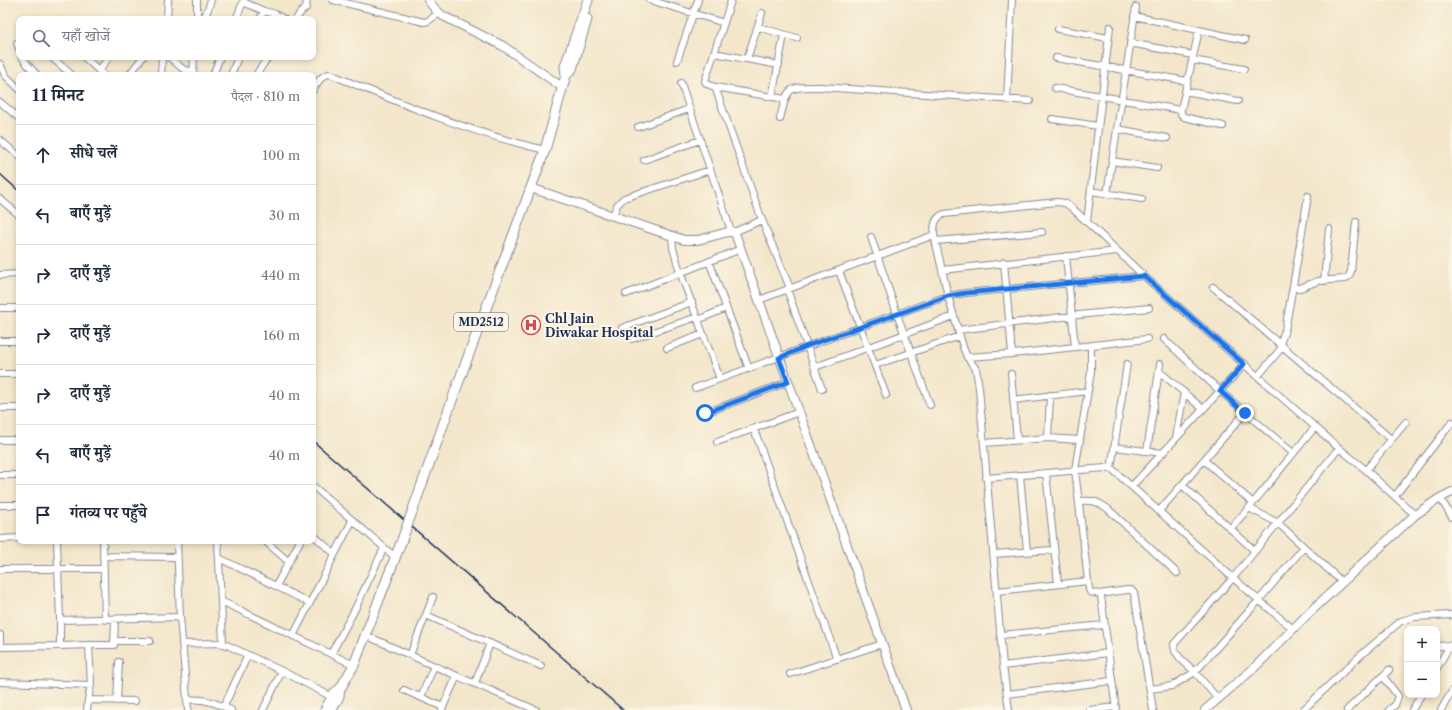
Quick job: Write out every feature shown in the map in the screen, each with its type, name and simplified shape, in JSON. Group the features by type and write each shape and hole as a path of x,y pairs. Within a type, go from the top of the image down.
{"main road":[{"name":"MD2512","path":"566,75 564,66 588,0"},
{"name":"MD2512","path":"332,710 339,696 340,689 354,665 402,540 456,389 546,150 562,86 566,75 572,69 594,0"},
{"name":"MD2512","path":"325,710 334,693 340,689"}],"street":[{"path":"167,16 168,0"},
{"path":"197,0 197,16"},
{"path":"205,16 211,0"},
{"path":"333,0 424,22 428,21 439,13"},
{"path":"428,0 439,13 503,46 562,86"},
{"path":"650,0 724,23"},
{"path":"677,61 698,0"},
{"path":"1007,100 1012,0"},
{"path":"237,16 244,1 264,11 279,16"},
{"path":"731,1 705,81 707,84 715,86 785,99"},
{"path":"298,16 307,3"},
{"path":"1107,194 1136,7"},
{"path":"262,16 264,11"},
{"path":"747,59 762,13"},
{"path":"1134,16 1245,40"},
{"path":"758,27 797,38"},
{"path":"1087,222 1110,27"},
{"path":"1058,29 1108,38"},
{"path":"1199,30 1181,114 1184,117 1223,126"},
{"path":"772,97 784,35"},
{"path":"1130,43 1244,69"},
{"path":"714,53 778,65"},
{"path":"1056,58 1187,81"},
{"path":"24,60 34,72"},
{"path":"54,60 68,72"},
{"path":"87,60 101,72"},
{"path":"102,72 108,60"},
{"path":"131,72 141,60"},
{"path":"160,72 162,60"},
{"path":"172,60 182,72"},
{"path":"193,72 194,60"},
{"path":"214,72 219,60"},
{"path":"232,72 237,60"},
{"path":"258,72 266,60"},
{"path":"0,64 5,75 16,86"},
{"path":"316,86 323,76 330,74 462,126 498,138 546,150"},
{"path":"681,83 710,170 732,231 741,249 906,710"},
{"path":"715,86 788,289 822,389"},
{"path":"780,119 788,92 797,87 820,87 1030,101"},
{"path":"1055,88 1181,110"},
{"path":"1185,91 1238,101"},
{"path":"0,102 16,115"},
{"path":"638,127 689,109"},
{"path":"1052,119 1098,126"},
{"path":"1117,129 1167,138"},
{"path":"0,140 16,153"},
{"path":"644,160 700,140"},
{"path":"1112,160 1157,168"},
{"path":"612,216 617,205 624,198 710,170"},
{"path":"531,188 684,240 698,240 732,231 762,220"},
{"path":"1091,191 1142,199"},
{"path":"1258,376 1282,345 1308,196"},
{"path":"0,199 16,212"},
{"path":"1009,710 1003,666 978,376 974,364 967,357 948,296 935,238 934,226 939,216 944,214 1057,202 1065,203 1071,206 1144,276 1339,448 1366,470 1415,515"},
{"path":"1293,287 1300,288 1318,282 1345,279 1349,276 1351,271 1356,222"},
{"path":"1324,281 1329,229"},
{"path":"759,300 878,256 935,238 1042,232"},
{"path":"672,236 673,248 680,272 720,379"},
{"path":"871,237 930,405"},
{"path":"626,294 741,249"},
{"path":"942,270 1117,250"},
{"path":"1066,256 1075,347"},
{"path":"709,261 749,369"},
{"path":"1004,262 1012,354"},
{"path":"839,270 867,348 886,395"},
{"path":"0,275 16,274"},
{"path":"695,388 948,296 1144,276"},
{"path":"1213,286 1391,439"},
{"path":"622,328 692,302"},
{"path":"0,308 16,308"},
{"path":"632,339 726,308"},
{"path":"874,365 959,333 1010,324 1149,308"},
{"path":"815,367 904,333 954,316"},
{"path":"667,348 703,334"},
{"path":"967,357 1012,354 1147,339"},
{"path":"1164,339 1220,391 1293,453"},
{"path":"0,341 16,341"},
{"path":"1092,345 1091,372 1075,470 1088,581 1090,592 1099,594 1130,590 1134,593 1153,710"},
{"path":"1111,468 1127,364"},
{"path":"1147,451 1160,364"},
{"path":"1132,486 1244,364"},
{"path":"1159,371 1203,409"},
{"path":"0,374 16,374"},
{"path":"1011,374 1017,440"},
{"path":"705,413 788,382"},
{"path":"1014,400 1088,391"},
{"path":"1176,438 1184,392"},
{"path":"1048,438 1050,395"},
{"path":"0,408 16,408"},
{"path":"717,442 799,412"},
{"path":"1159,511 1245,413"},
{"path":"1366,470 1406,422"},
{"path":"1395,496 1452,422"},
{"path":"1230,529 1251,506 1315,427"},
{"path":"754,429 837,658"},
{"path":"984,443 1048,438 1079,440"},
{"path":"0,440 16,440"},
{"path":"1114,447 1163,453"},
{"path":"1218,699 1175,651 1174,644 1233,578 1339,448"},
{"path":"1204,460 1251,506 1278,523 1342,582"},
{"path":"986,478 1111,468 1233,578 1293,629"},
{"path":"1046,473 1058,583"},
{"path":"0,475 16,475"},
{"path":"1020,475 1027,551"},
{"path":"1182,485 1255,551"},
{"path":"316,489 395,557"},
{"path":"1205,710 1253,669 1342,582 1415,515 1440,498 1452,492"},
{"path":"1440,498 1452,517"},
{"path":"1079,501 1090,500 1099,502 1177,573"},
{"path":"0,505 16,505"},
{"path":"293,636 352,521"},
{"path":"0,539 16,538"},
{"path":"316,538 335,554"},
{"path":"57,544 60,646"},
{"path":"103,544 105,620"},
{"path":"177,544 180,617 188,710"},
{"path":"218,544 223,643"},
{"path":"268,544 289,562"},
{"path":"276,586 298,544"},
{"path":"1150,689 1172,686 1195,672 1304,547"},
{"path":"331,654 355,609 384,548"},
{"path":"993,554 1054,550"},
{"path":"103,556 177,557"},
{"path":"219,558 310,603"},
{"path":"0,569 104,569"},
{"path":"997,591 1058,583 1088,581"},
{"path":"1089,710 1116,708 1099,594"},
{"path":"410,655 433,597"},
{"path":"221,601 354,665"},
{"path":"426,614 541,666"},
{"path":"1304,710 1361,655 1401,621 1415,617 1452,615"},
{"path":"60,620 115,620 180,617"},
{"path":"0,635 0,647 89,645 112,646 114,645 115,641 115,620"},
{"path":"1001,635 1104,625"},
{"path":"365,635 536,710"},
{"path":"115,641 150,641"},
{"path":"182,644 223,643 332,697"},
{"path":"475,683 490,643"},
{"path":"790,674 882,644"},
{"path":"88,710 91,685 89,645"},
{"path":"1440,646 1451,645"},
{"path":"1440,663 1451,645"},
{"path":"1003,666 1108,653"},
{"path":"224,706 248,655"},
{"path":"117,701 119,662"},
{"path":"421,697 434,666"},
{"path":"1347,710 1389,670"},
{"path":"263,710 282,671"},
{"path":"404,690 443,708 457,676"},
{"path":"1383,676 1398,696 1394,705 1389,710"},
{"path":"1007,694 1111,681"},
{"path":"0,682 91,685"},
{"path":"1441,710 1452,690"},
{"path":"1412,710 1419,698"},
{"path":"88,700 135,701"},
{"path":"187,700 204,700 224,706 231,710"}],"railway":[{"path":"0,174 16,188"},
{"path":"316,444 623,710"}],"place":[{"name":"Chl Jain Diwakar Hospital","path":"531,325"}],"route":[{"path":"705,413 788,382 779,358 807,346 948,296 1144,276 1244,364 1220,391 1245,413"}]}
